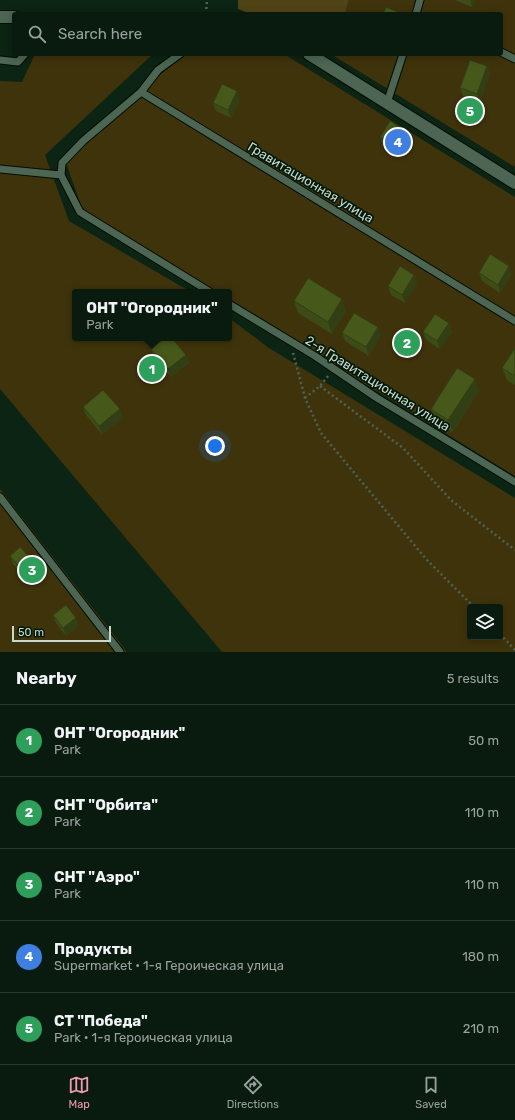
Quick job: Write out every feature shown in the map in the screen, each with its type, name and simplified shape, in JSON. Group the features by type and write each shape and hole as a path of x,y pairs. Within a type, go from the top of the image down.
{"street":[{"path":"0,17 12,17"},
{"path":"312,56 515,183"}],"lane":[{"path":"417,12 420,0"},
{"path":"503,53 515,58"},
{"path":"0,60 18,62 23,56"},
{"path":"177,56 158,70 141,92 83,141 62,163 62,175 80,212 205,289"},
{"path":"387,103 402,56"},
{"name":"Гравитационная улица","path":"141,92 515,321"},
{"path":"0,168 62,175"},
{"name":"2-я Гравитационная улица","path":"232,306 515,482"},
{"path":"0,497 120,652"}],"path":[{"path":"206,12 207,0"},
{"path":"290,341 305,398 321,433 426,558 471,604"},
{"path":"305,398 320,386 334,370"},
{"path":"320,386 403,448 452,501 515,550"},
{"path":"503,637 515,650"}],"shaded area":[{"path":"238,0 349,0 346,12 246,12 238,9"},
{"path":"349,0 515,0 515,167 334,56 503,56 503,12 346,12"},
{"path":"34,56 151,56 45,155 69,221 186,289 72,289 72,341 232,341 232,320 269,348 515,498 515,652 222,652 0,389 0,81 22,82"},
{"path":"181,56 287,56 515,197 515,476 232,302 232,289 211,289 83,211 65,160"},
{"path":"0,489 127,652 0,652"}],"building":[{"path":"386,7 398,12 384,12"},
{"path":"470,60 487,66 477,94 460,88"},
{"path":"222,84 237,91 228,110 213,103"},
{"path":"390,121 406,131 397,147 380,137"},
{"path":"490,254 509,266 498,285 479,273"},
{"path":"400,266 414,275 402,295 388,286"},
{"path":"308,278 342,299 328,322 294,301"},
{"path":"354,313 378,327 366,347 342,333"},
{"path":"435,314 449,323 437,341 423,332"},
{"path":"161,341 174,341 186,355 168,369 151,349"},
{"path":"515,348 515,376 502,368"},
{"path":"457,368 475,379 448,420 431,409"},
{"path":"103,390 120,409 99,426 83,407"},
{"path":"20,547 33,561 22,570 10,556"},
{"path":"66,605 76,618 63,628 53,615"}],"place":[{"name":"СТ \"Победа\"","path":"470,111"},
{"name":"Продукты","path":"398,142"},
{"name":"СНТ \"Орбита\"","path":"407,343"},
{"name":"ОНТ \"Огородник\"","path":"152,369"},
{"name":"СНТ \"Аэро\"","path":"32,570"}]}
